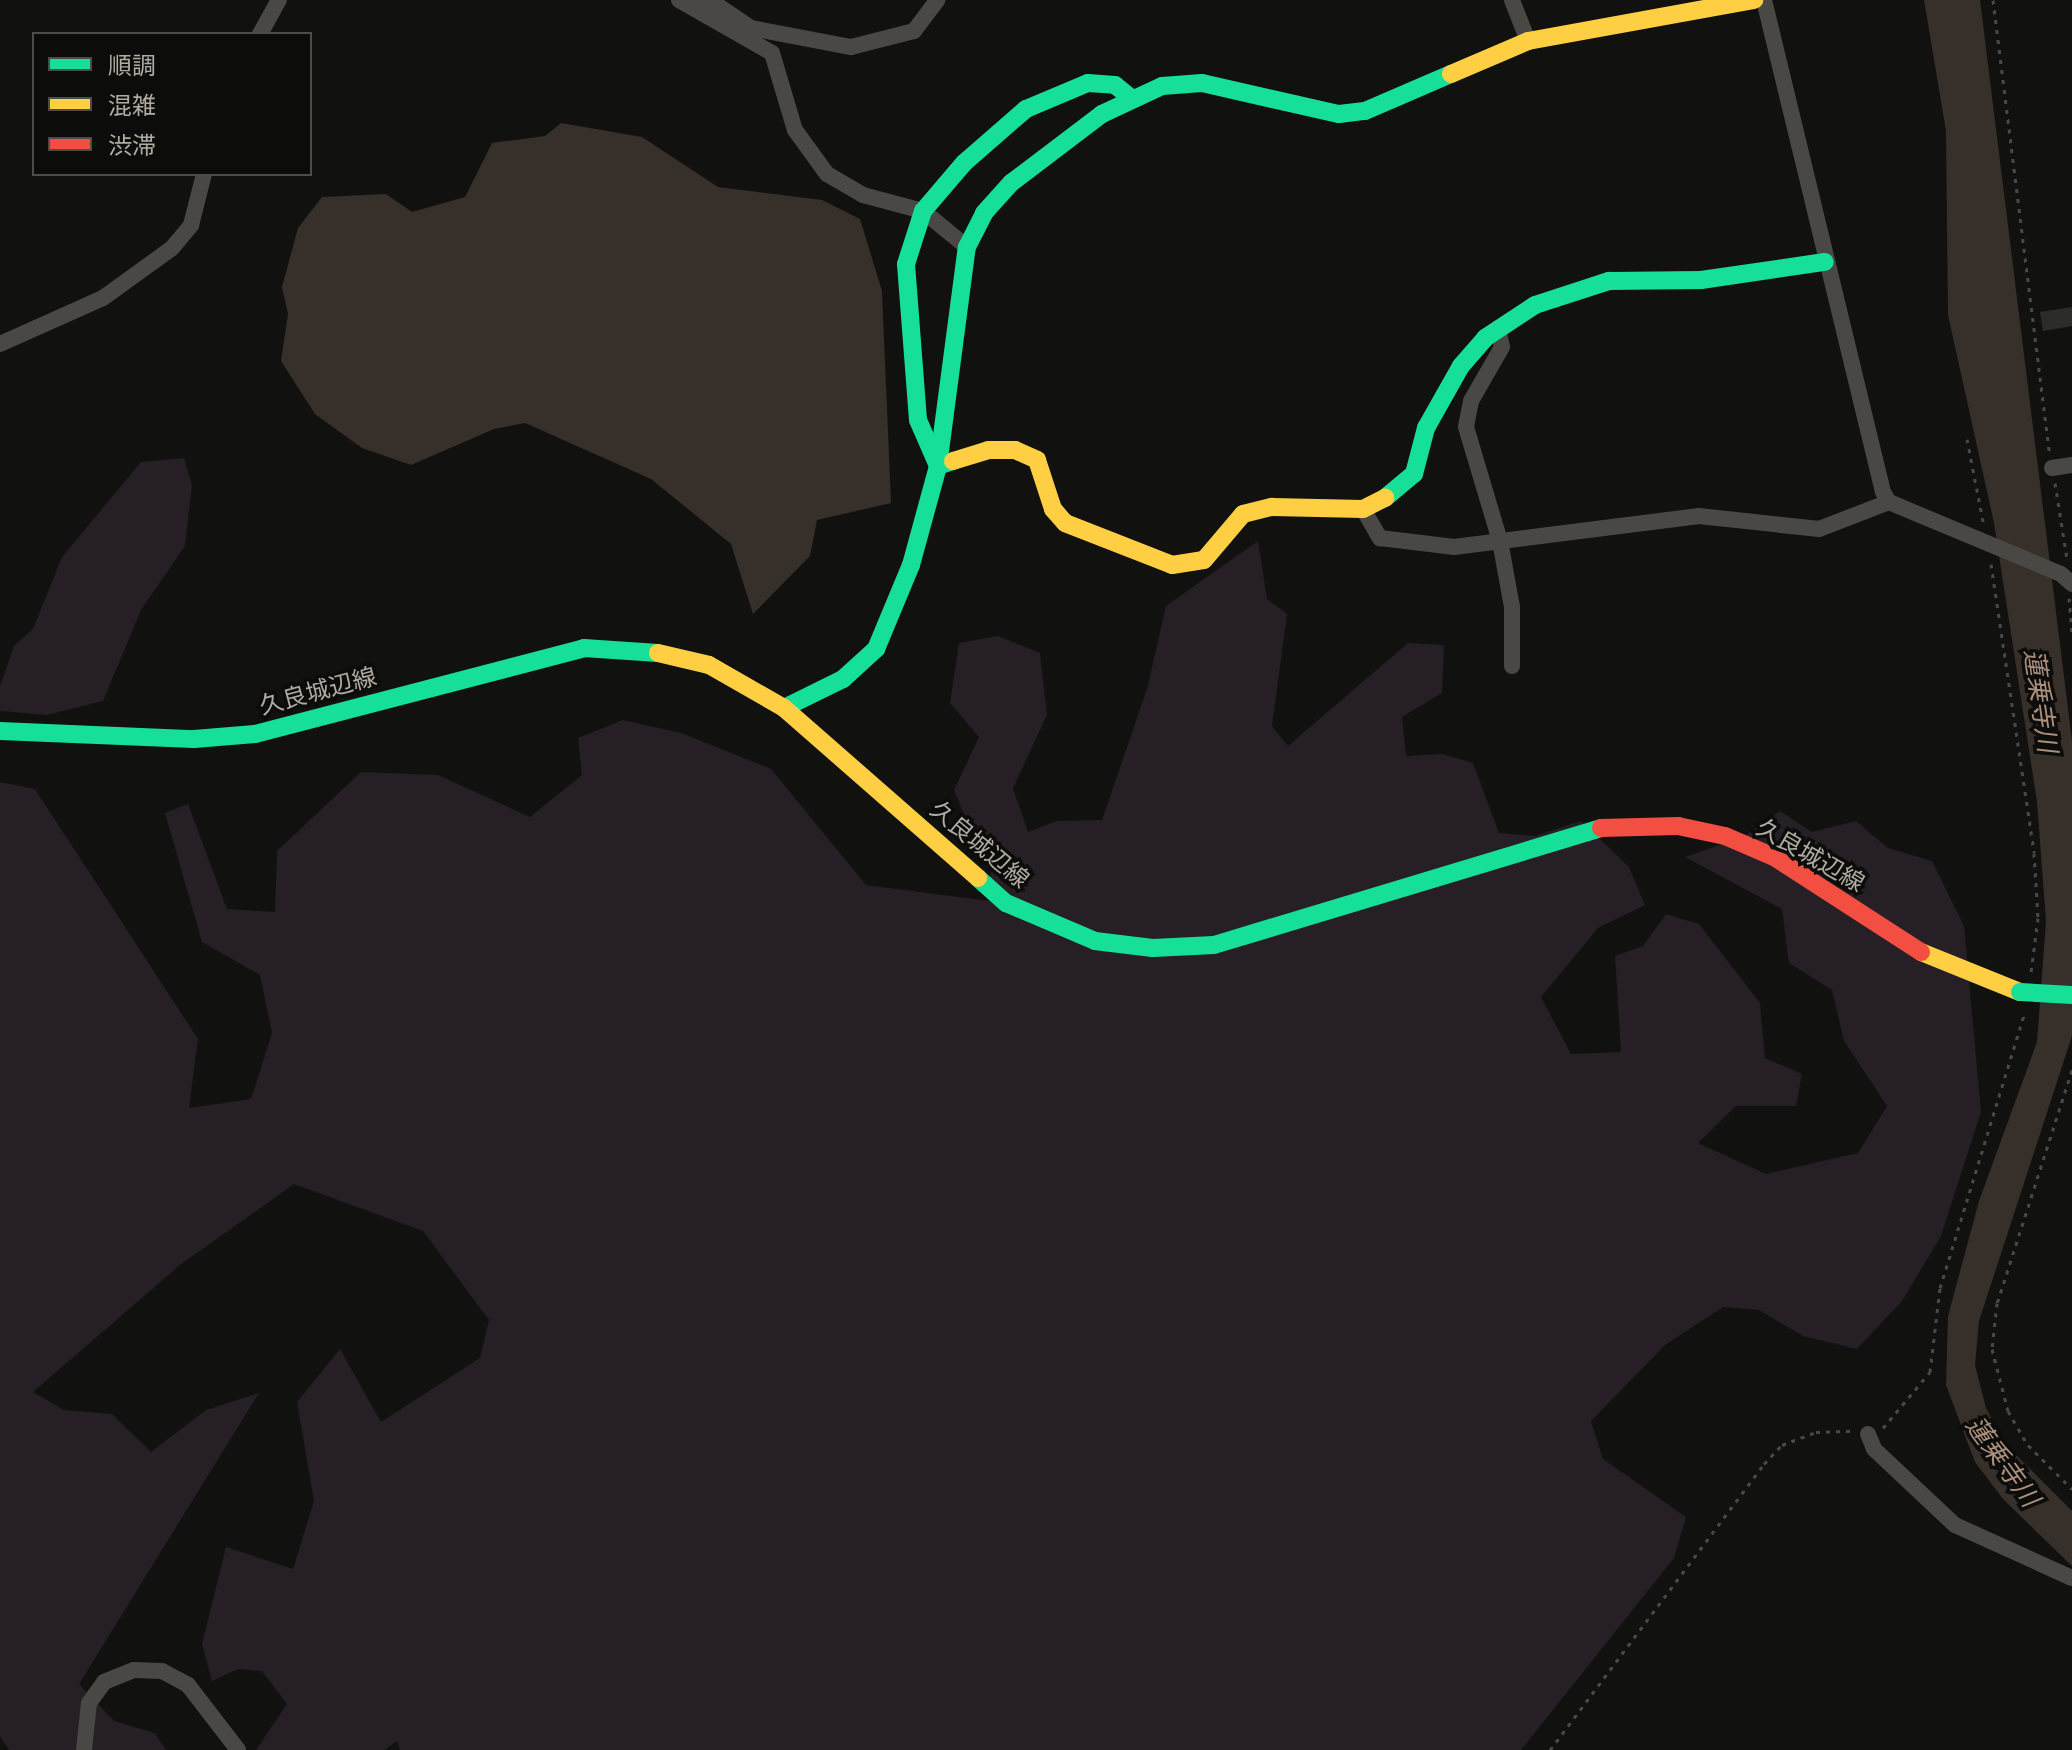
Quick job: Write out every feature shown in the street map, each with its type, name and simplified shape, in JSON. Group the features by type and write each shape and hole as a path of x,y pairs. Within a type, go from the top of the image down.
{"street":[{"path":"261,32 279,0"},
{"path":"679,0 697,7 772,53 795,130 827,174 863,195 923,211 967,247"},
{"path":"697,7 711,1 751,28 851,47 914,31 937,0"},
{"path":"1512,0 1528,41"},
{"path":"784,708 843,679 876,649 911,565 938,466 967,247 984,213 1011,183 1130,97 1202,83 1339,114 1365,111 1528,41 1754,0"},
{"path":"1764,0 1825,262 1889,502"},
{"path":"938,466 918,420 906,264 923,211 964,163 1026,109 1088,83 1115,85 1130,97"},
{"path":"0,344 103,298 172,248 191,225 203,176"},
{"path":"938,466 988,450 1015,450 1037,460 1053,509 1065,523 1172,565 1204,560 1243,514 1272,507 1363,509 1402,490 1414,474 1426,428 1461,366 1498,328 1555,297 1609,281 1649,276 1701,280 1825,262"},
{"path":"1498,328 1502,347 1471,401 1466,427 1500,541 1512,607 1512,666"},
{"path":"2052,468 2072,465"},
{"path":"1363,509 1380,538 1422,547 1500,541 1699,516 1819,529 1889,502 2067,579"},
{"name":"久良城辺線","path":"0,731 194,739 255,734 584,648 644,650 709,665 784,708 1006,903 1095,941 1153,948 1214,945 1561,837 1620,824 1678,826 1725,836 1774,857 1921,952 2026,991 2072,995"},
{"path":"1868,1434 1874,1449 1955,1525 2070,1570"},
{"path":"84,1750 89,1703 104,1682 134,1670 162,1671 188,1685 238,1750"}],"path":[{"path":"1993,0 2072,636"},
{"path":"1550,1750 1782,1445 1816,1432 1868,1434 1899,1415 1930,1372 1940,1288 2026,991 2038,918 2034,853 1992,546 1967,439"},
{"path":"2072,1070 1997,1303 1992,1349 2008,1411 2028,1445 2072,1489"}],"shaded area":[{"path":"184,458 192,485 185,546 141,610 103,701 47,715 0,711 0,686 14,646 33,629 62,557 141,462"},
{"path":"1258,541 1267,599 1287,614 1272,726 1288,746 1408,643 1444,645 1442,693 1402,717 1406,756 1442,754 1473,763 1499,833 1535,836 1581,821 1629,867 1645,905 1598,928 1541,997 1571,1054 1621,1052 1615,956 1643,946 1666,914 1699,924 1760,1003 1765,1058 1802,1074 1796,1106 1736,1106 1698,1143 1766,1174 1858,1153 1887,1106 1844,1041 1832,990 1789,963 1782,909 1685,857 1745,836 1780,811 1812,832 1856,821 1888,848 1932,861 1964,926 1981,1112 1941,1236 1902,1301 1857,1349 1803,1336 1759,1310 1723,1307 1665,1345 1591,1421 1603,1459 1686,1517 1674,1558 1521,1750 400,1750 397,1741 384,1750 256,1750 287,1704 262,1671 238,1669 212,1681 202,1644 226,1547 293,1569 314,1501 297,1402 340,1349 381,1422 480,1358 489,1320 423,1231 294,1184 180,1265 33,1392 64,1410 112,1414 151,1452 206,1410 259,1393 79,1684 114,1721 155,1733 166,1750 9,1750 0,1736 0,782 35,789 198,1039 189,1108 251,1099 272,1033 260,975 202,942 165,813 188,804 227,909 275,912 277,851 361,772 438,775 530,817 582,775 578,738 623,720 681,733 771,769 866,885 989,901 992,855 966,819 954,790 979,737 950,703 959,643 998,636 1040,653 1047,715 1013,788 1028,832 1056,821 1102,820 1147,689 1166,606"}],"water":[{"name":"蓮乗寺川","path":"1924,0 1980,0 2072,741 2072,1036 1979,1321 1975,1365 1986,1408 2004,1443 2072,1511 2072,1566 2003,1499 1975,1462 1946,1385 1948,1316 1979,1201 2037,1042 2046,921 2037,802 1994,523 1948,315 1946,131"},
{"path":"561,123 642,137 718,187 822,200 860,219 882,291 891,503 817,520 810,556 753,614 731,544 651,479 525,423 494,429 411,465 362,448 315,414 281,361 288,314 282,287 298,228 322,197 386,194 412,212 465,197 492,143 545,136"}],"building":[{"path":"2072,307 2072,326 2043,331 2040,312"}],"traffic: fast":[{"path":"784,708 843,679 876,649 911,565 938,466 967,247 984,213 1011,183 1102,114 1162,86 1202,83 1339,114 1365,111 1451,74"},
{"path":"953,461 938,466 918,420 906,264 923,211 964,163 1026,109 1088,83 1115,85 1130,97"},
{"path":"1385,498 1414,474 1426,428 1461,366 1485,338 1535,305 1609,281 1701,280 1825,262"},
{"path":"0,731 194,739 255,734 584,648 658,653"},
{"path":"978,878 1006,903 1095,941 1153,948 1214,945 1601,828"},
{"path":"2020,992 2072,995"}],"traffic: slow":[{"path":"1451,74 1528,41 1754,0"},
{"path":"953,461 988,450 1015,450 1037,460 1053,509 1065,523 1172,565 1204,560 1243,514 1272,507 1363,509 1385,498"},
{"path":"658,653 709,665 784,708 978,878"},
{"path":"1921,952 2020,992"}],"traffic: jam":[{"path":"1601,828 1678,826 1725,836 1774,857 1921,952"}]}
